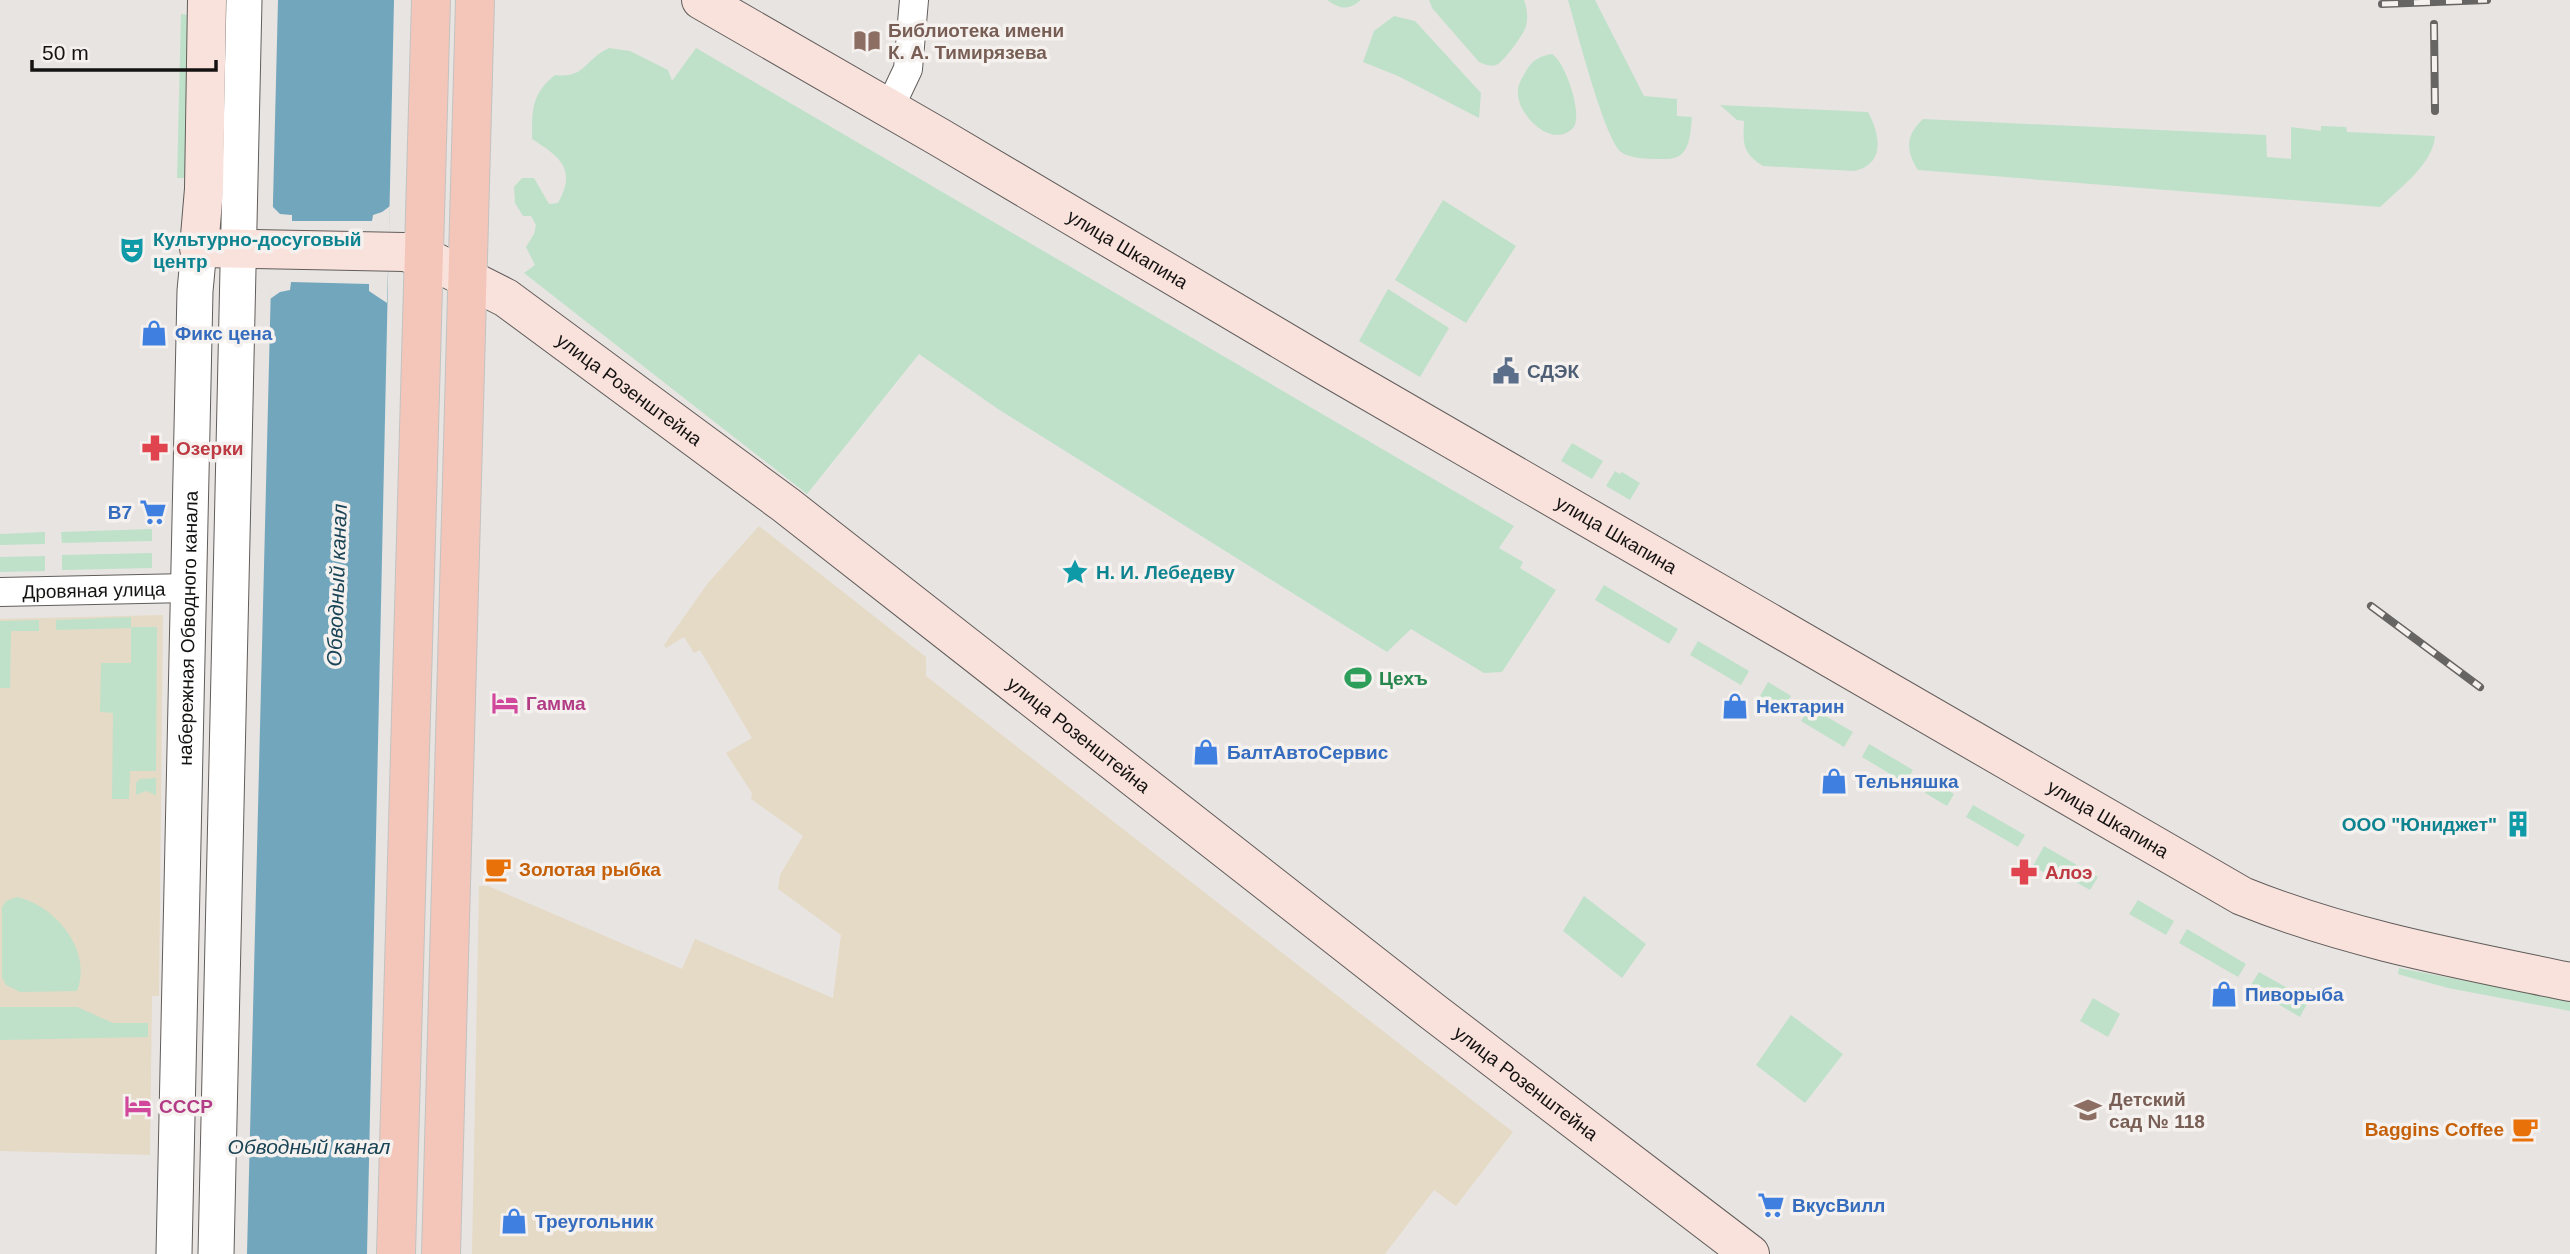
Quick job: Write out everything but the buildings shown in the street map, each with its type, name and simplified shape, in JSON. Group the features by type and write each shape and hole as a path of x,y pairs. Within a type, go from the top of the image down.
{"main road":[{"name":"набережная Обводного канала","path":"199,248 204,189 207,0"},
{"path":"396,1254 407,253 431,0"},
{"path":"441,1254 475,0"},
{"name":"улица Шкапина","path":"701,0 1329,368 2242,897 2288,915 2367,939 2570,982"},
{"path":"199,248 407,253"},
{"name":"улица Розенштейна","path":"407,253 506,298 786,505 1432,1011 1750,1254"}],"street":[{"path":"216,1254 254,249 244,0"},
{"path":"889,108 908,69 914,0"},
{"name":"набережная Обводного канала","path":"174,1254 195,291 199,248"},
{"name":"Дровяная улица","path":"0,592 188,589"}],"shaded area":[{"name":"Треугольник","path":"759,526 926,657 926,676 1513,1132 1456,1206 1434,1190 1385,1254 472,1254 479,886 488,886 682,969 695,939 833,998 841,935 778,889 780,875 803,836 751,799 752,793 726,753 752,738 700,650 694,653 684,637 666,648 664,645 708,583"},
{"path":"163,615 159,996 152,996 150,1155 0,1151 0,619"}],"green space":[{"path":"1327,0 1361,0 1344,8"},
{"path":"1429,0 1524,0 1526,25 1503,60 1496,65 1487,65 1479,62 1432,8"},
{"path":"1568,0 1595,0 1644,96 1677,99 1677,116 1692,117 1688,144 1676,158 1650,159 1631,156 1621,152 1614,143 1599,105"},
{"path":"181,14 189,15 185,178 177,178"},
{"path":"1394,16 1415,21 1481,93 1479,118 1398,76 1363,62 1374,31"},
{"path":"609,48 630,51 668,70 672,81 696,48 1514,526 1499,548 1523,562 1520,568 1556,590 1502,672 1484,673 1411,629 1387,652 998,409 919,354 807,494 524,273 535,265 526,247 536,225 531,216 523,216 515,203 514,187 522,178 534,178 549,204 558,203 566,181 566,173 558,158 532,139 533,111 537,96 555,75 579,71"},
{"path":"1552,54 1562,67 1572,89 1576,112 1573,128 1565,134 1555,135 1546,132 1529,119 1519,100 1518,91 1531,64 1540,57"},
{"path":"1720,105 1868,112 1877,138 1876,155 1871,162 1854,171 1763,166 1747,152 1744,121 1737,120"},
{"path":"1923,119 2266,135 2267,157 2291,159 2291,127 2321,131 2321,126 2346,127 2347,132 2435,136 2433,146 2422,166 2380,207 1918,170 1911,156 1909,143 1913,131"},
{"path":"1443,200 1516,246 1466,323 1395,280"},
{"path":"1388,289 1449,328 1420,377 1359,341"},
{"path":"1572,443 1603,461 1592,479 1561,461"},
{"path":"1615,471 1620,474 1622,472 1640,483 1630,500 1606,486"},
{"path":"152,529 152,541 62,543 61,532"},
{"path":"45,532 45,544 0,545 0,534"},
{"path":"152,553 152,568 62,570 62,555"},
{"path":"45,556 45,571 0,572 0,557"},
{"path":"1604,585 1678,629 1669,644 1595,600"},
{"path":"131,617 131,627 157,627 156,771 130,771 129,799 112,799 113,713 100,712 101,663 131,663 131,628 56,630 56,620"},
{"path":"39,620 39,631 11,631 10,688 0,688 0,621"},
{"path":"1698,641 1749,671 1741,685 1690,655"},
{"path":"1768,682 1791,696 1782,711 1759,698"},
{"path":"1810,707 1853,732 1844,747 1801,721"},
{"path":"1869,744 1913,770 1905,783 1862,757"},
{"path":"156,778 156,795 146,791 136,795 136,783 140,779"},
{"path":"1932,781 1954,794 1947,806 1925,793"},
{"path":"1973,805 2025,835 2018,847 1966,817"},
{"path":"2044,846 2098,877 2090,890 2063,875 2059,881 2033,866"},
{"path":"1584,896 1646,944 1622,978 1563,931"},
{"path":"17,897 45,909 67,932 80,961 81,976 77,991 20,992 6,985 2,977 2,907 6,901"},
{"path":"2138,900 2174,921 2166,935 2129,914"},
{"path":"2187,929 2246,964 2238,977 2179,943"},
{"path":"2399,968 2570,1001 2570,1011 2448,988 2398,974"},
{"path":"2259,972 2309,1000 2300,1017 2251,985"},
{"path":"2093,998 2120,1014 2108,1037 2080,1021"},
{"path":"0,1007 77,1007 113,1023 148,1023 148,1037 0,1040"},
{"path":"1791,1015 1843,1054 1805,1103 1756,1065"}],"water":[{"name":"Обводный канал","path":"278,0 394,0 367,1254 247,1254"}],"pier":[{"path":"272,206 280,214 292,215 292,221 372,221 373,215 390,206 387,303 369,291 369,284 291,282 290,290 280,292 270,299"}],"railway":[{"path":"2382,4 2487,0"},
{"path":"2434,24 2435,111"},
{"path":"2371,606 2480,687"}],"place":[{"name":"Библиотека имени К. А. Тимирязева","path":"867,41"},
{"name":"Культурно-досуговый центр","path":"132,250"},
{"name":"Фикс цена","path":"154,333"},
{"name":"СДЭК","path":"1506,371"},
{"name":"Озерки","path":"155,448"},
{"name":"В7","path":"153,512"},
{"name":"Н. И. Лебедеву","path":"1075,572"},
{"name":"Цехъ","path":"1358,678"},
{"name":"Гамма","path":"505,703"},
{"name":"Нектарин","path":"1735,706"},
{"name":"БалтАвтоСервис","path":"1206,752"},
{"name":"Тельняшка","path":"1834,781"},
{"name":"ООО \"Юниджет\"","path":"2518,824"},
{"name":"Золотая рыбка","path":"498,869"},
{"name":"Алоэ","path":"2024,872"},
{"name":"Пиворыба","path":"2224,994"},
{"name":"СССР","path":"138,1106"},
{"name":"Детский сад № 118","path":"2088,1110"},
{"name":"Baggins Coffee","path":"2525,1129"},
{"name":"ВкусВилл","path":"1771,1205"},
{"name":"Треугольник","path":"514,1221"}]}
